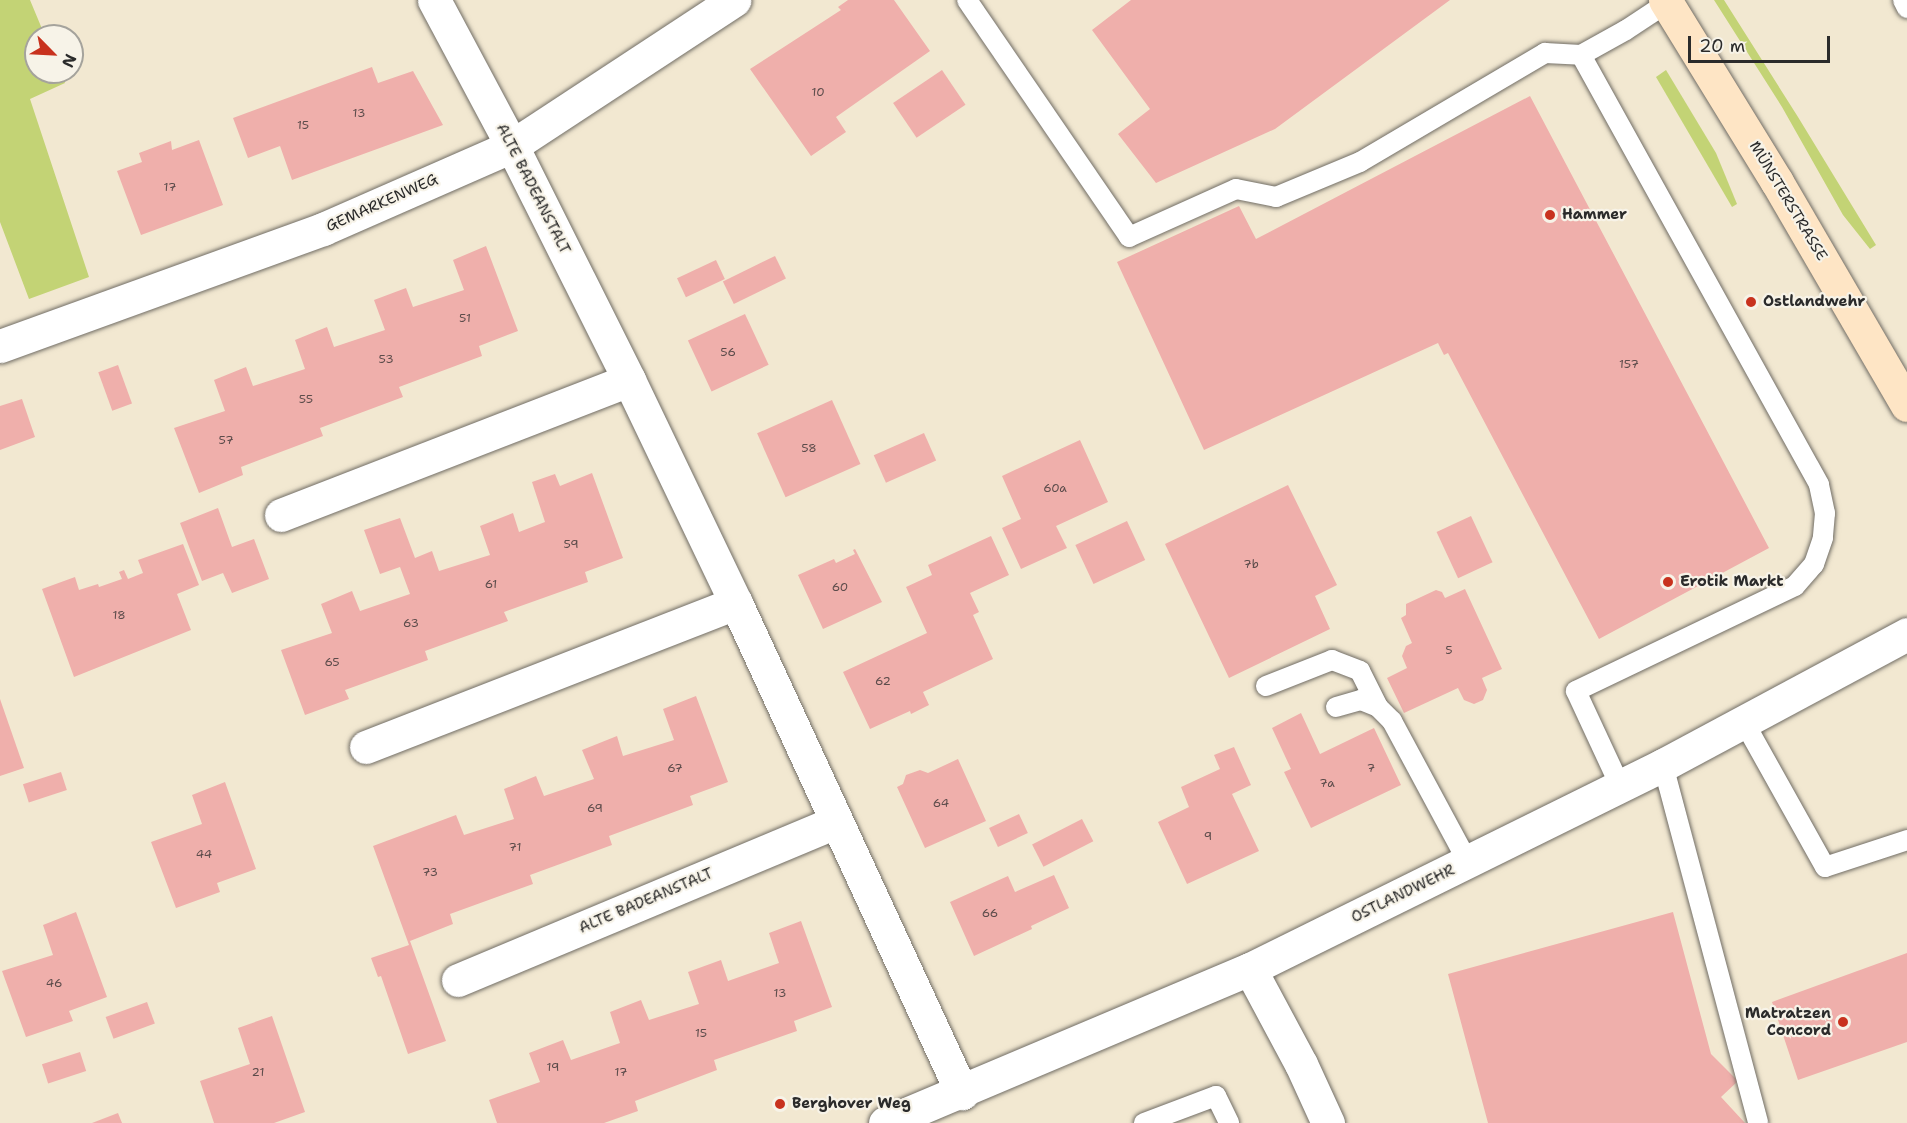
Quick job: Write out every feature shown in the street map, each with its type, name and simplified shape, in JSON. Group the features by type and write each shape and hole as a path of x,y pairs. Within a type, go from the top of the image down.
{"main road":[{"name":"MÜNSTERSTRASSE","path":"1666,2 1777,182 1907,405"}],"street":[{"name":"ALTE BADEANSTALT","path":"434,0 512,146 629,380 736,603 835,822 962,1093"},
{"name":"GEMARKENWEG","path":"0,346 323,228 512,146 734,0"},
{"path":"281,515 629,380"},
{"path":"366,747 736,603"},
{"name":"OSTLANDWEHR","path":"906,1120 962,1093 1251,969 1664,765 1907,634"},
{"name":"ALTE BADEANSTALT","path":"458,980 835,822"},
{"path":"1251,969 1301,1064 1328,1123"}],"lane":[{"path":"967,0 1129,237 1236,189 1276,197 1360,162 1545,53 1581,55 1626,30 1666,2"},
{"path":"1903,0 1907,8"},
{"path":"1581,55 1819,485 1826,513 1823,538 1814,564 1796,586 1576,691 1620,786"},
{"path":"1266,686 1332,660 1360,671 1378,707 1392,721 1409,750 1468,862"},
{"path":"1336,707 1361,700 1378,707"},
{"path":"1744,722 1825,867 1907,840"},
{"path":"1664,765 1758,1123"},
{"path":"1144,1123 1216,1096 1229,1123"}],"green space":[{"path":"0,0 30,0 40,24 24,24 24,84 63,84 30,99 89,277 29,299 0,222"},
{"path":"1714,0 1724,0 1798,117 1876,245 1870,249 1843,215 1782,107"},
{"path":"1666,70 1716,153 1737,204 1732,207 1656,77"}],"building":[{"path":"848,0 894,0 930,51 836,117 846,132 811,156 750,69 841,10 838,7"},
{"path":"1131,0 1450,0 1275,129 1156,183 1118,134 1150,109 1092,30"},
{"path":"372,67 378,83 413,71 443,125 292,180 280,146 248,158 233,118"},
{"path":"942,70 965,105 917,138 893,103"},
{"path":"1530,96 1769,548 1599,639 1448,353 1444,355 1438,343 1204,450 1117,262 1239,206 1256,239"},
{"path":"199,140 223,205 141,235 117,171 142,162 139,153 171,141 172,150"},
{"path":"486,246 518,331 479,346 482,356 399,387 403,397 320,428 323,436 241,467 243,475 199,493 174,428 225,411 214,380 246,367 253,386 305,369 295,340 327,327 334,347 385,330 374,300 406,288 413,307 464,290 453,260"},
{"path":"775,256 786,278 734,304 723,281"},
{"path":"716,260 725,279 686,297 677,278"},
{"path":"745,314 769,365 712,391 688,341"},
{"path":"118,365 132,404 112,411 98,372"},
{"path":"22,399 35,437 0,450 0,406"},
{"path":"832,400 860,464 786,497 757,433"},
{"path":"924,433 936,460 886,483 874,455"},
{"path":"1080,440 1108,502 1056,526 1067,548 1021,569 1002,528 1021,519 1002,476"},
{"path":"592,473 623,558 585,572 588,582 504,612 508,621 425,651 428,660 345,690 349,699 305,715 281,650 332,633 321,604 352,591 360,611 410,594 400,567 380,574 364,530 400,518 415,558 432,551 439,571 490,555 480,526 513,513 519,532 545,522 532,482 555,474 560,486"},
{"path":"1288,485 1337,585 1315,596 1330,629 1229,678 1165,544"},
{"path":"218,508 232,547 254,539 269,579 232,593 223,573 202,581 180,523"},
{"path":"1471,516 1493,562 1458,578 1437,532"},
{"path":"1127,521 1145,560 1094,584 1075,545"},
{"path":"991,536 1009,575 970,593 979,612 973,615 993,659 923,692 929,705 870,729 843,672 927,633 906,587 932,575 928,565"},
{"path":"183,544 199,585 177,594 191,630 74,677 42,589 75,577 79,590 98,584 99,587 122,579 119,572 124,570 128,579 143,573 138,560"},
{"path":"855,549 882,602 823,629 798,575 834,559 836,563 855,554 853,550"},
{"path":"1465,589 1502,669 1482,678 1487,690 1483,700 1474,704 1464,700 1458,688 1404,713 1387,678 1407,668 1402,656 1406,646 1412,643 1401,618 1406,615 1406,604 1436,590 1442,592 1445,598"},
{"path":"696,696 728,782 690,796 693,805 609,836 612,845 530,875 533,884 450,914 453,924 410,941 446,1041 408,1054 381,976 378,977 371,958 409,945 373,846 456,815 464,835 514,819 504,789 536,776 544,796 594,779 582,750 617,736 623,756 674,740 663,709"},
{"path":"0,699 24,768 0,776"},
{"path":"1301,713 1320,754 1374,728 1401,785 1311,828 1284,772 1291,769 1272,728"},
{"path":"1234,747 1251,785 1232,794 1259,851 1187,884 1158,822 1189,807 1181,787 1220,769 1214,755"},
{"path":"958,759 986,821 925,848 897,787 903,784 906,775 920,770 928,773"},
{"path":"61,772 67,790 29,802 23,784"},
{"path":"225,782 256,869 217,883 220,892 176,908 151,842 202,824 192,795"},
{"path":"1019,814 1028,833 998,847 989,828"},
{"path":"1082,819 1093,841 1043,867 1032,844"},
{"path":"1054,875 1069,908 1031,926 1032,929 974,956 950,902 1008,876 1015,892"},
{"path":"76,912 107,997 69,1011 73,1021 26,1037 2,971 53,955 43,925"},
{"path":"1673,912 1711,1054 1738,1081 1721,1097 1745,1123 1488,1123 1448,974"},
{"path":"801,921 832,1007 794,1021 797,1031 714,1060 717,1070 635,1101 638,1111 604,1123 497,1123 489,1100 540,1082 529,1053 563,1040 571,1060 620,1043 610,1012 641,1000 649,1020 699,1004 688,972 721,960 728,981 779,963 769,933"},
{"name":"Matratzen Concord","path":"1907,953 1907,1042 1798,1080 1772,1002"},
{"path":"147,1002 155,1024 114,1039 106,1017"},
{"path":"272,1016 305,1112 274,1123 214,1123 200,1081 250,1064 238,1028"},
{"path":"80,1052 86,1071 48,1083 42,1064"},
{"path":"118,1113 122,1123 92,1123"}],"place":[{"name":"Hammer","path":"1550,215"},
{"name":"Ostlandwehr","path":"1751,302"},
{"name":"Erotik Markt","path":"1668,582"},
{"name":"Matratzen Concord","path":"1843,1022"},
{"name":"Berghover Weg","path":"780,1104"}]}
